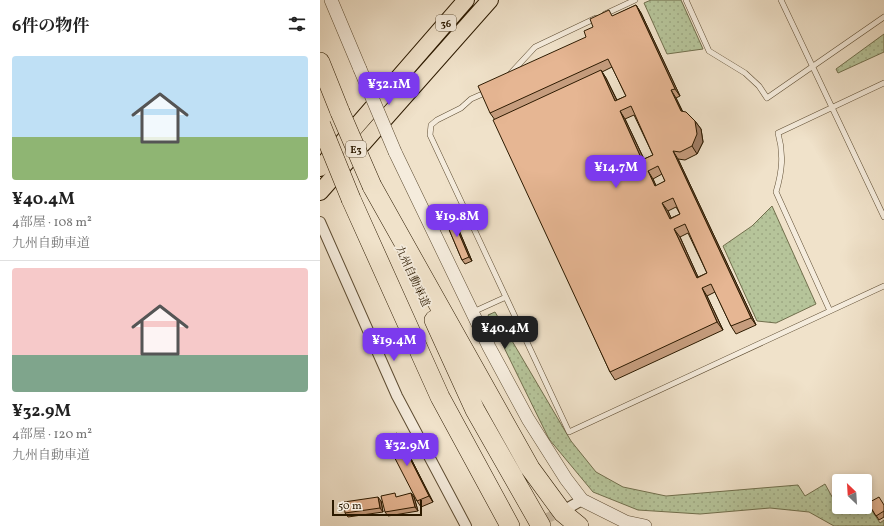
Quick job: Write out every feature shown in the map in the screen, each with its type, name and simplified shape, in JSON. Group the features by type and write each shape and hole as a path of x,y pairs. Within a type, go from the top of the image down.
{"highway":[{"name":"九州自動車道","path":"320,62 372,186 475,410 541,526"},
{"name":"E3","path":"320,124 440,396 510,526"},
{"path":"372,186 530,468 563,514 579,526"}],"main road":[{"name":"36","path":"320,168 466,0"},
{"name":"36","path":"320,192 490,0"}],"street":[{"path":"331,0 395,152 472,312 528,419 566,479 582,500 626,522 645,526"},
{"path":"320,222 397,396 466,526"},
{"path":"568,508 582,500"}],"lane":[{"path":"504,81 535,47 635,0"},
{"path":"686,0 709,51 745,73 759,86 767,98 884,17"},
{"path":"781,0 884,217"},
{"path":"830,311 776,192 782,172 782,157 778,133 884,83"},
{"path":"492,90 471,99 460,108 437,120 432,125 430,135 569,432 884,286"},
{"path":"472,312 506,297"}],"green space":[{"path":"651,0 681,0 703,49 667,54 644,3"},
{"path":"884,34 884,52 838,73 836,69"},
{"path":"772,206 816,304 776,323 757,321 723,246 752,226"},
{"path":"495,312 571,441 596,472 623,487 666,496 798,485 805,496 825,484 832,497 832,514 872,514 872,511 880,523 884,520 884,526 834,526 809,512 770,508 700,514 638,510 593,492 549,439 488,315"}],"building":[{"path":"636,5 675,89 671,90 681,111 686,112 695,121 697,134 692,146 680,152 673,151 751,318 731,326 711,284 702,288 717,322 610,372 493,120 601,70 615,101 626,96 608,59 490,113 478,86 586,37 584,31 593,27 590,19 609,10 612,16","holes":["631,106 653,155 642,160 620,111","658,166 665,181 655,186 648,171","673,198 680,214 670,219 662,203","685,224 707,273 697,278 674,229"]},
{"path":"444,207 449,215 444,218 439,210"},
{"path":"452,217 469,257 462,260 445,220"},
{"path":"397,433 429,496 417,501 385,439"},
{"path":"395,493 396,497 411,493 415,507 385,512 381,496"},
{"path":"378,497 380,508 345,513 344,502"},
{"path":"879,497 884,505 884,511 876,516 872,510 872,501"}],"tunnel":[{"path":"530,526 565,510"}]}
